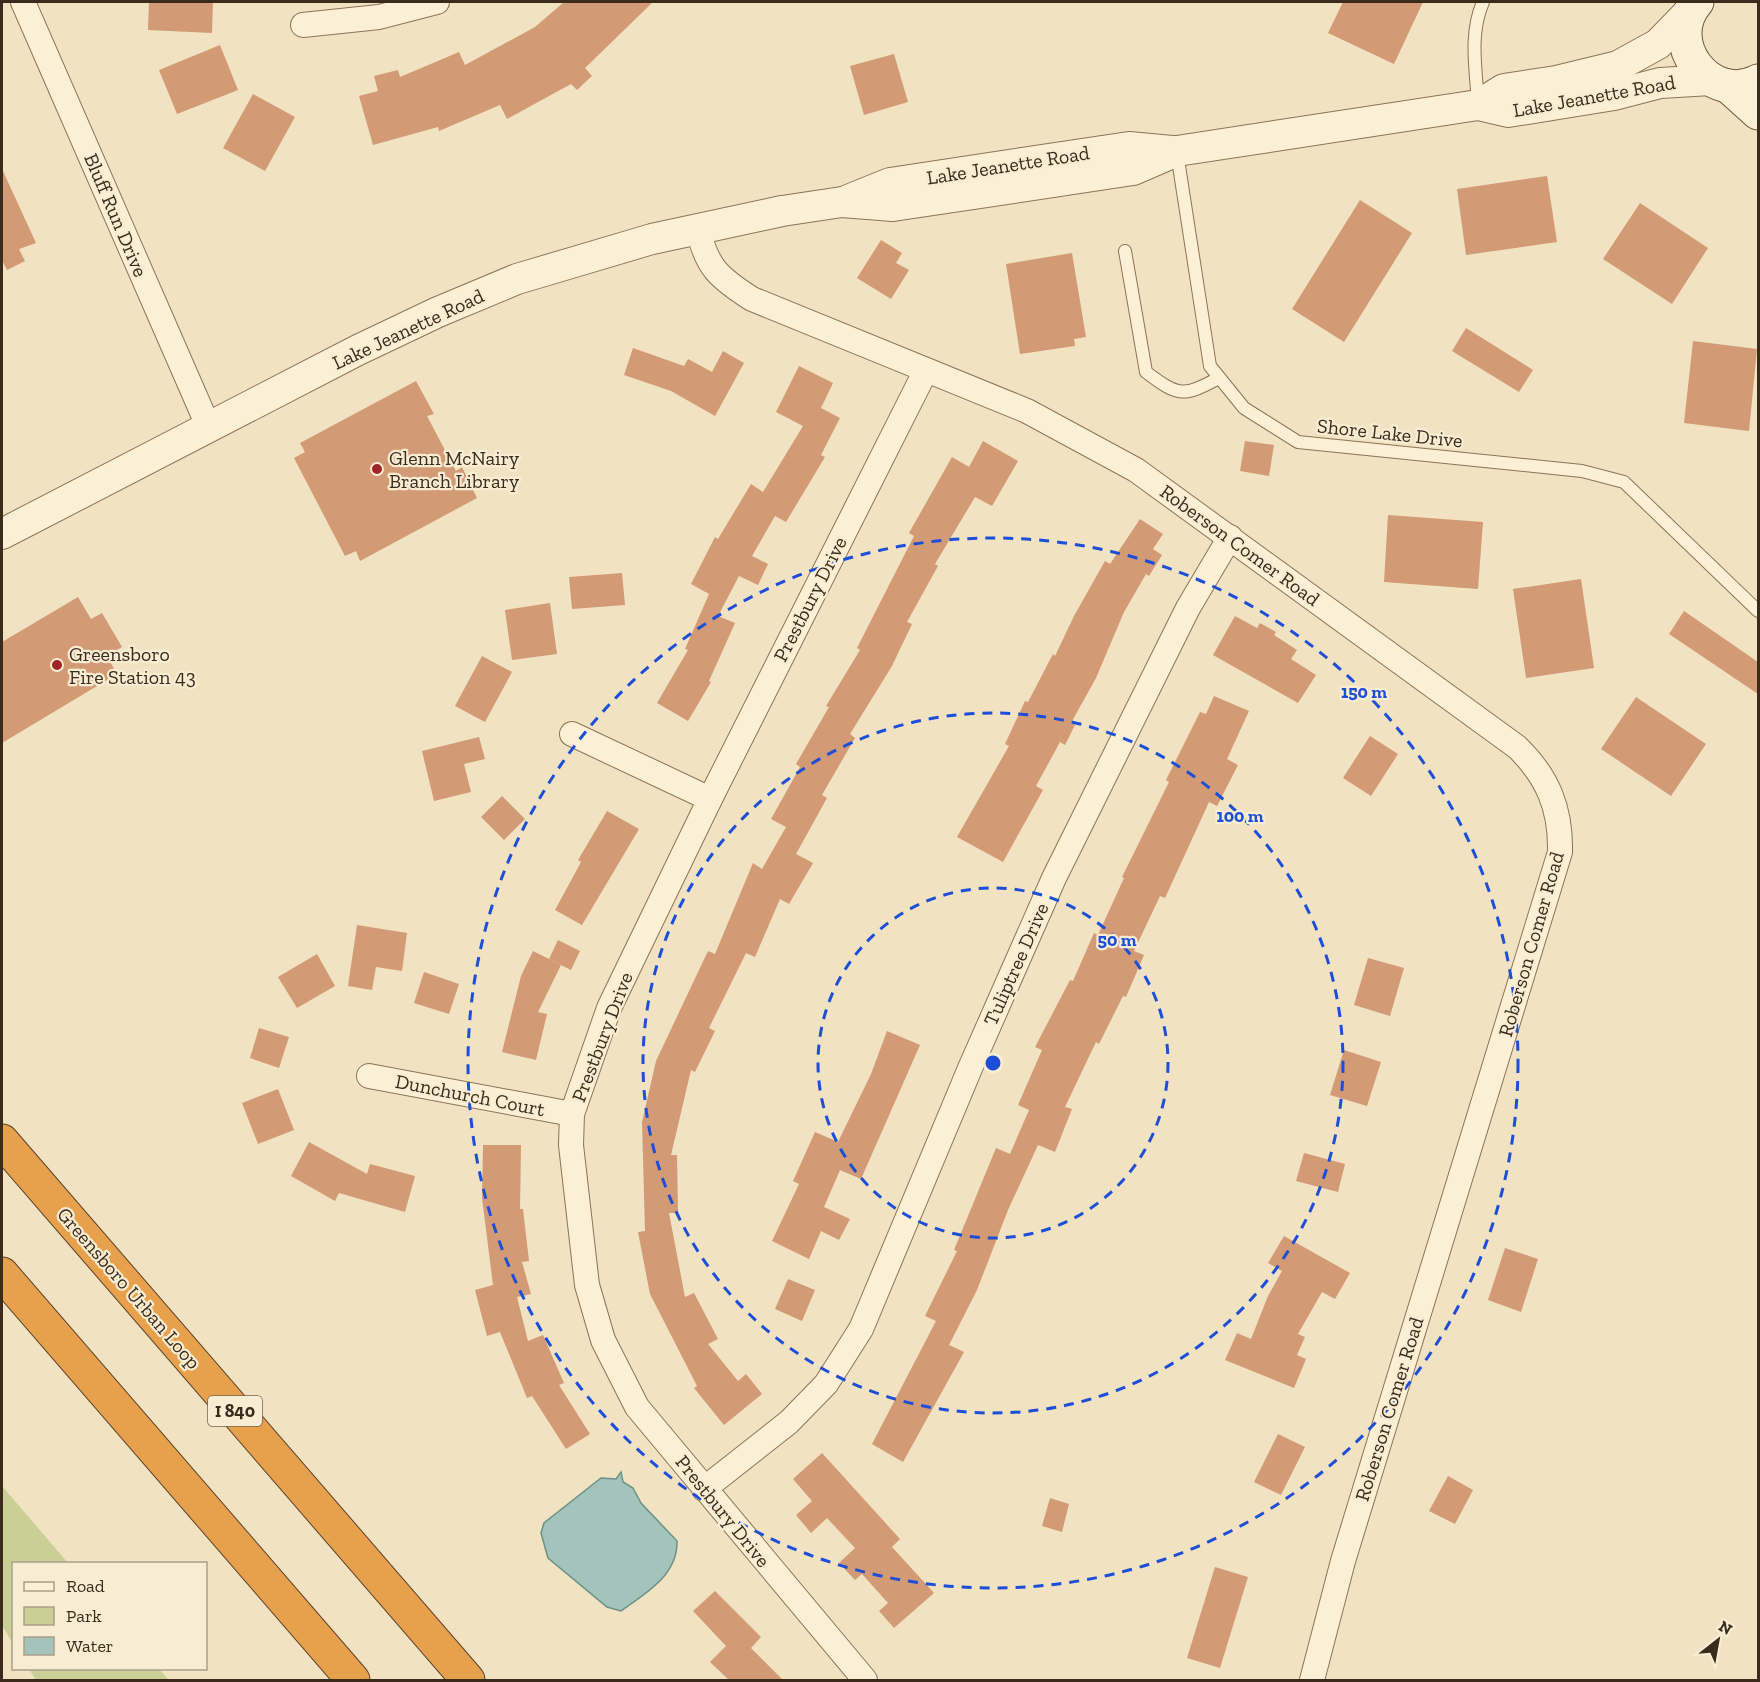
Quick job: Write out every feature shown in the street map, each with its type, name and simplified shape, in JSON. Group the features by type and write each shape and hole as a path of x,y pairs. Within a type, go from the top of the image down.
{"highway":[{"name":"Greensboro Urban Loop","path":"2,1141 468,1680"},
{"path":"2,1274 353,1680"}],"main road":[{"path":"1694,4 1685,26 1687,50 1699,70 1732,82 1758,113"}],"street":[{"name":"Bluff Run Drive","path":"23,2 208,428"},
{"path":"303,25 379,18 437,2"},
{"name":"Lake Jeanette Road","path":"1478,105 1504,89 1589,74 1633,59 1658,44 1694,4"},
{"name":"Lake Jeanette Road","path":"2,534 358,350 458,304 517,279 698,228 842,202 904,205 1133,170 1177,152 1478,105 1508,112 1614,95 1660,83 1732,82"},
{"name":"Roberson Comer Road","path":"698,228 702,252 717,272 752,299 1027,411 1136,470 1517,747 1532,761 1548,785 1556,803 1561,832 1560,852 1343,1561 1312,1680"},
{"name":"Prestbury Drive","path":"865,1680 637,1407 603,1340 588,1285 571,1145 572,1114 609,1008 710,799 926,370"},
{"name":"Tuliptree Drive","path":"704,1489 789,1422 826,1384 861,1329 971,1066 1054,878 1188,608 1230,537"},
{"path":"572,734 710,799"},
{"name":"Dunchurch Court","path":"369,1076 572,1114"}],"lane":[{"path":"1478,105 1474,42 1477,16 1483,2"},
{"name":"Shore Lake Drive","path":"1177,152 1209,366 1244,408 1298,442 1582,471 1624,482 1758,611"},
{"path":"1125,251 1146,372 1170,390 1192,393 1220,378"}],"green space":[{"path":"2,1486 67,1562 12,1562 12,1642 2,1625"},
{"path":"30,1670 160,1670 169,1680 36,1680"}],"water":[{"path":"621,1472 623,1482 633,1488 641,1503 677,1541 672,1564 659,1582 621,1611 607,1607 548,1558 541,1533 544,1523 601,1478 616,1479"}],"building":[{"path":"149,2 213,2 212,33 148,30"},
{"path":"564,2 653,2 585,68 592,76 577,90 571,84 507,119 500,105 439,131 438,127 373,145 359,96 378,91 374,76 398,70 400,77 459,52 465,65 535,27"},
{"path":"1343,2 1423,2 1394,64 1328,33"},
{"path":"220,45 238,90 177,114 159,70"},
{"path":"894,54 908,102 864,115 850,66"},
{"path":"253,94 295,117 265,171 223,148"},
{"path":"2,169 36,243 19,249 25,261 7,270 2,260"},
{"path":"1547,176 1557,242 1466,255 1457,189"},
{"path":"1360,200 1412,233 1344,342 1292,309"},
{"path":"1640,203 1708,248 1672,304 1603,259"},
{"path":"881,240 902,253 896,263 909,270 891,299 857,278"},
{"path":"1072,253 1086,337 1074,339 1075,346 1020,354 1006,264"},
{"path":"1466,328 1533,370 1519,392 1452,351"},
{"path":"1693,341 1757,349 1749,431 1684,423"},
{"path":"633,348 684,366 688,359 712,372 723,351 744,363 715,416 671,391 624,375"},
{"path":"799,366 833,383 821,408 840,418 821,455 825,457 786,522 775,516 752,556 768,564 758,585 739,576 718,616 735,623 709,681 711,682 688,721 657,703 688,650 685,649 709,594 691,584 715,537 718,539 751,484 763,492 803,426 776,412"},
{"name":"Glenn McNairy Branch Library","path":"416,381 434,414 427,416 456,471 462,467 477,498 360,561 356,551 345,556 294,458 305,452 300,443"},
{"path":"983,441 1018,461 992,506 975,497 935,564 938,566 907,622 912,624 892,666 850,734 855,738 822,795 827,798 796,854 813,863 789,904 780,899 755,957 746,953 709,1028 715,1031 695,1072 691,1070 671,1155 677,1155 678,1213 669,1213 685,1297 694,1293 718,1339 708,1344 738,1381 746,1374 762,1394 724,1425 694,1388 697,1386 650,1294 638,1232 645,1231 642,1122 656,1061 708,951 715,954 753,863 762,869 786,827 771,819 800,767 796,764 829,707 826,706 860,650 857,648 914,536 909,533 952,457 969,467"},
{"path":"1245,441 1274,445 1269,476 1240,471"},
{"path":"1388,515 1483,522 1478,589 1384,582"},
{"path":"1140,519 1163,534 1153,549 1162,555 1149,576 1146,574 1124,612 1096,678 1071,723 1075,725 1065,745 1060,742 1036,786 1043,790 1003,862 957,837 1009,746 1005,744 1025,701 1028,702 1053,654 1055,656 1074,616 1105,561 1110,564"},
{"path":"622,573 625,605 572,609 569,577"},
{"path":"1581,579 1594,668 1526,678 1513,589"},
{"name":"Greensboro Fire Station 43","path":"78,597 91,619 102,613 122,647 107,656 117,674 2,743 2,642"},
{"path":"550,603 557,654 512,660 505,610"},
{"path":"1684,611 1758,662 1758,694 1669,634"},
{"path":"1235,616 1257,628 1260,623 1276,632 1274,635 1297,650 1291,659 1316,675 1298,703 1213,655"},
{"path":"482,656 512,672 485,722 455,706"},
{"path":"1214,696 1249,711 1227,759 1238,765 1217,806 1209,802 1165,898 1160,896 1134,951 1144,955 1126,997 1123,996 1099,1044 1096,1042 1065,1107 1072,1109 1055,1152 1038,1145 1008,1210 977,1290 949,1345 964,1352 903,1462 872,1444 936,1321 925,1316 957,1251 954,1250 996,1148 1010,1154 1029,1110 1018,1105 1042,1050 1035,1047 1070,980 1073,981 1094,933 1098,935 1124,878 1122,877 1169,782 1166,780 1200,712 1206,714"},
{"path":"1636,697 1706,744 1671,796 1601,749"},
{"path":"1370,736 1398,754 1371,796 1343,778"},
{"path":"479,737 485,759 464,764 471,792 434,801 422,751"},
{"path":"502,796 525,819 504,840 481,817"},
{"path":"607,811 639,829 582,925 555,910 581,862 578,860"},
{"path":"357,925 407,933 402,971 376,967 372,990 348,986"},
{"path":"558,940 580,951 571,970 549,959"},
{"path":"533,951 561,965 538,1012 547,1014 536,1060 502,1052 521,976"},
{"path":"317,954 335,986 297,1008 278,977"},
{"path":"1368,958 1404,968 1390,1016 1354,1005"},
{"path":"424,972 459,984 449,1014 414,1003"},
{"path":"259,1028 289,1037 279,1068 250,1058"},
{"path":"887,1031 920,1045 861,1179 840,1170 824,1207 850,1219 839,1240 821,1231 809,1259 772,1241 799,1184 793,1181 815,1132 838,1142 871,1074"},
{"path":"1344,1050 1381,1062 1367,1106 1330,1095"},
{"path":"278,1089 294,1130 258,1144 242,1103"},
{"path":"309,1142 367,1174 370,1164 415,1176 405,1212 339,1193 335,1201 291,1176"},
{"path":"483,1145 521,1145 520,1209 523,1209 529,1261 522,1262 531,1294 517,1297 528,1341 543,1335 564,1383 559,1385 590,1434 566,1449 532,1396 527,1398 500,1332 487,1336 475,1290 493,1285 482,1198"},
{"path":"1304,1153 1345,1164 1338,1192 1296,1181"},
{"path":"1284,1236 1350,1273 1335,1299 1322,1292 1298,1334 1305,1337 1297,1355 1306,1359 1294,1388 1225,1360 1237,1333 1251,1339 1268,1296 1282,1271 1268,1263"},
{"path":"1505,1248 1538,1259 1521,1312 1488,1300"},
{"path":"788,1279 815,1290 802,1321 775,1309"},
{"path":"1278,1434 1305,1447 1281,1495 1254,1482"},
{"path":"822,1453 900,1539 892,1547 934,1593 894,1628 879,1611 888,1603 862,1574 855,1580 839,1563 855,1548 827,1518 811,1533 796,1515 812,1501 793,1479"},
{"path":"1448,1476 1473,1490 1455,1524 1429,1511"},
{"path":"1050,1498 1069,1504 1062,1532 1042,1526"},
{"path":"1215,1567 1248,1577 1220,1668 1187,1658"},
{"path":"715,1591 761,1637 751,1648 783,1680 729,1680 710,1662 726,1646 693,1611"}],"place":[{"name":"Glenn McNairy Branch Library","path":"377,469"},
{"name":"Greensboro Fire Station 43","path":"57,665"}]}
